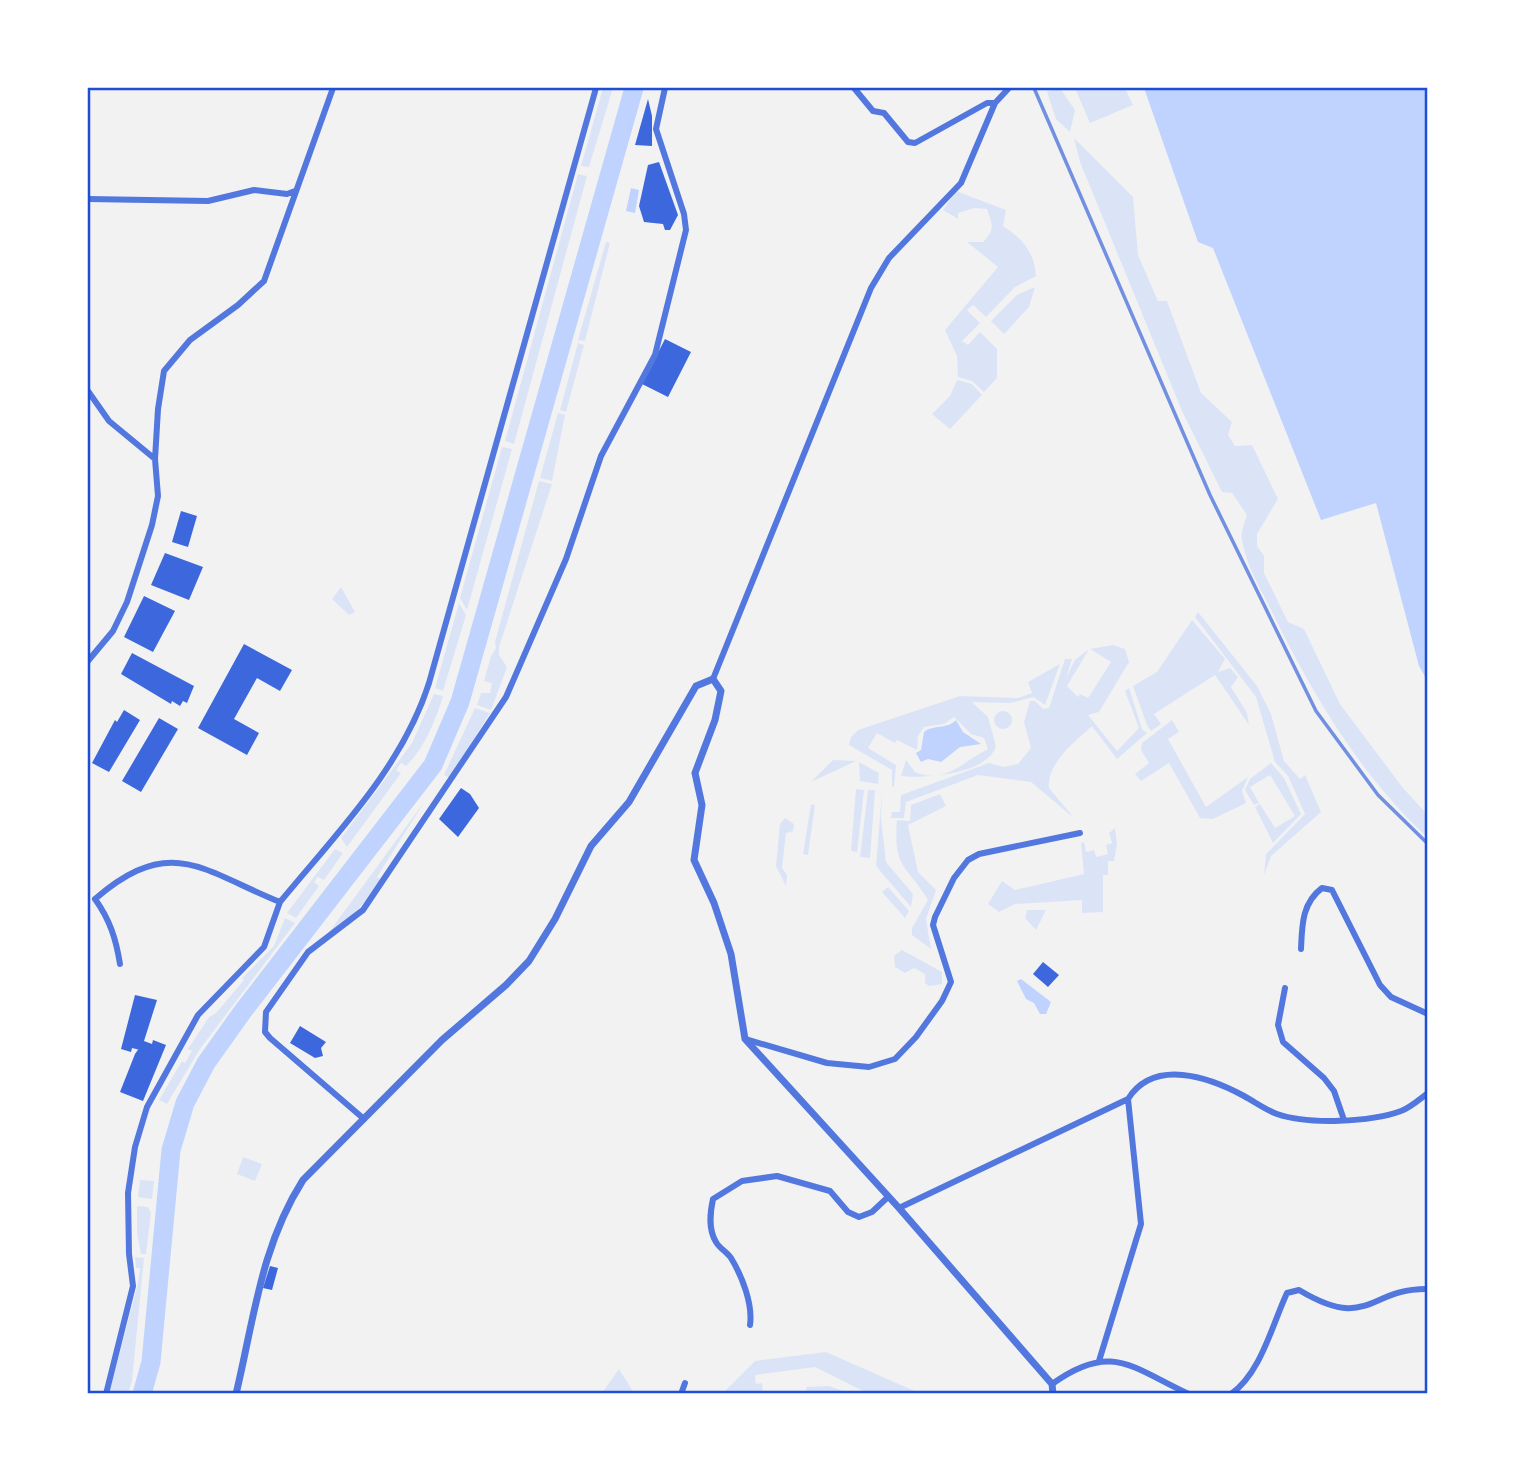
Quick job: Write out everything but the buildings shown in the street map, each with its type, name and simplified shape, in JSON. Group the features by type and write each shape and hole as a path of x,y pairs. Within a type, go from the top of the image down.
{"street":[{"path":"88,661 113,631 139,568 158,496 155,460 164,371 190,340 264,281 333,88"},
{"path":"106,1394 133,1286 129,1254 128,1194 135,1147 147,1107 198,1015 264,947 280,902 387,768 426,692 596,88"},
{"path":"364,1119 270,1038 265,1032 266,1012 308,952 363,910 501,705 546,609 601,456 655,355 684,242 684,214 656,129 665,88"},
{"path":"854,88 873,111 884,113 908,142 915,143 987,103 995,103"},
{"path":"236,1394 258,1283 271,1242 287,1205 311,1170 442,1040 506,985 529,961 555,919 595,840 629,803 696,686 713,679 871,288 889,258 961,183 995,103 1009,88"},
{"path":"88,199 208,201 254,190 287,194 295,191"},
{"path":"88,391 109,421 155,460"},
{"path":"713,679 721,691 715,720 696,765 695,773 702,805 694,860 714,903 731,954 745,1039 899,1208 1052,1384 1054,1394"},
{"path":"745,1039 827,1063 869,1067 895,1059 916,1037 948,992 951,982 933,925 961,867 979,854 1080,833"},
{"path":"120,964 115,935 108,917 91,899 121,876 141,867 175,862 197,865 280,902"},
{"path":"1301,949 1305,908 1311,896 1322,888 1332,890 1380,985 1391,997 1427,1014"},
{"path":"1286,988 1278,1025 1283,1042 1324,1078 1334,1091 1344,1120"},
{"path":"899,1208 1128,1099 1136,1086 1154,1076 1178,1075 1212,1080 1277,1114 1344,1120 1403,1111 1427,1093"},
{"path":"1099,1361 1141,1224 1128,1099"},
{"path":"750,1325 752,1314 741,1281 730,1256 716,1243 709,1219 713,1199 742,1181 777,1175 830,1191 848,1212 859,1217 872,1212 888,1197"},
{"path":"1231,1394 1241,1387 1261,1355 1287,1293 1298,1290 1320,1303 1347,1310 1371,1305 1406,1291 1427,1289"},
{"path":"1052,1384 1073,1369 1099,1361 1127,1362 1189,1394"},
{"path":"681,1394 685,1383"}],"shaded area":[{"path":"603,88 613,88 589,167 581,166"},
{"path":"1060,88 1075,110 1070,132 1056,119 1047,92"},
{"path":"1075,88 1125,88 1133,105 1090,123"},
{"path":"1074,138 1133,197 1138,255 1158,301 1167,301 1201,393 1232,422 1228,435 1235,446 1252,445 1278,499 1257,534 1257,546 1264,556 1264,573 1288,622 1304,629 1340,704 1403,788 1427,814 1427,837 1380,787 1340,733 1288,644 1259,587 1242,540 1247,515 1232,493 1222,492 1182,411 1080,162"},
{"path":"578,174 587,176 514,444 505,441"},
{"path":"956,191 1006,210 1003,226 1026,247 1035,268 1036,276 1015,287 986,317 973,305 967,310 980,323 962,341 968,345 980,332 997,349 997,378 984,392 972,381 958,377 957,356 945,330 998,267 967,242 983,242 990,233 992,226 987,209 974,208 958,213 958,219 943,210"},
{"path":"606,242 610,243 585,341 578,340"},
{"path":"1035,287 1029,307 1004,334 991,321 1017,295"},
{"path":"578,343 584,345 566,412 560,410"},
{"path":"957,380 972,384 982,395 950,429 932,414 950,396"},
{"path":"558,413 565,415 552,481 540,478"},
{"path":"502,447 512,449 467,610 460,598"},
{"path":"539,481 552,484 499,647 499,655 507,667 491,710 477,705 481,693 490,693 492,683 484,681 496,648 495,642"},
{"path":"341,587 355,612 349,615 332,599"},
{"path":"459,603 466,615 443,691 435,688"},
{"path":"1198,612 1257,686 1271,714 1284,761 1300,779 1305,775 1321,812 1271,856 1264,875 1266,854 1305,814 1288,776 1275,762 1256,697 1195,617"},
{"path":"1192,620 1225,659 1218,672 1230,668 1238,677 1231,687 1247,713 1249,725 1215,675 1154,714 1161,724 1151,731 1147,725 1133,686 1157,672"},
{"path":"1113,645 1125,649 1129,662 1099,712 1088,715 1117,751 1139,728 1125,691 1129,688 1142,729 1147,733 1117,759 1092,726 1063,753 1052,770 1049,788 1074,818 1031,782 978,775 906,802 904,818 891,818 892,812 900,812 901,795 989,763 1003,767 1018,764 1031,748 1024,722 1030,701 1035,701 1043,709 1049,708 1065,659 1072,659 1066,678 1075,660 1089,649 1067,686 1078,697 1080,694 1088,698 1111,662 1090,649"},
{"path":"1060,664 1045,705 1034,697 1010,703 972,702 988,717 996,746 991,755 981,763 945,774 988,749 984,738 971,734 954,717 944,724 924,727 918,736 917,750 897,740 895,743 877,733 868,748 896,765 894,787 892,770 849,745 851,737 858,730 960,696 1018,698 1032,693 1028,682"},
{"path":"434,694 443,696 424,743 406,766 401,763 396,770 401,773 347,847 341,838 412,743"},
{"path":"475,708 490,713 450,778 444,775"},
{"path":"1003,711 1009,714 1012,720 1009,726 1003,729 997,726 994,720 997,714"},
{"path":"1172,720 1179,732 1168,739 1206,807 1248,777 1242,791 1246,803 1213,819 1200,818 1169,763 1141,781 1135,774 1149,763 1141,750 1142,743"},
{"path":"833,760 856,761 811,782"},
{"path":"906,760 915,772 936,776 901,776"},
{"path":"859,762 879,773 878,784 860,781"},
{"path":"1271,763 1284,778 1301,814 1273,843 1255,807 1260,804 1275,828 1295,816 1270,775 1250,787 1259,803 1254,805 1245,790 1250,779"},
{"path":"856,789 864,790 857,852 851,851"},
{"path":"868,790 875,790 870,858 860,857"},
{"path":"882,792 881,818 886,862 913,894 911,907 876,866"},
{"path":"940,794 946,806 908,825 918,872 936,890 926,919 931,949 912,935 912,928 928,900 899,857 896,836 897,820 910,821 911,805"},
{"path":"425,801 377,877 381,879 370,896 350,917 327,935"},
{"path":"811,804 815,805 808,855 803,854"},
{"path":"785,818 794,824 793,831 786,833 782,868 787,875 786,886 776,866 780,824"},
{"path":"1115,828 1117,844 1114,861 1108,861 1108,875 1103,875 1103,912 1082,913 1082,900 1015,904 999,912 988,904 1002,881 1015,890 1084,874 1081,843 1084,842 1086,852 1094,850 1096,857 1108,854 1106,845 1112,843 1109,833"},
{"path":"335,849 343,853 324,880 318,877 314,882 319,886 296,918 287,913"},
{"path":"888,887 909,911 905,918 882,892"},
{"path":"1027,910 1046,910 1036,930 1025,918"},
{"path":"285,918 295,923 200,1049 167,1104 159,1100 182,1061 185,1063 192,1051 188,1049 209,1017 216,1013 244,980 242,978 274,946"},
{"path":"902,950 942,972 942,984 929,986 925,983 925,974 914,968 905,973 895,967 894,956"},
{"path":"243,1157 262,1164 255,1181 237,1174"},
{"path":"140,1180 154,1181 152,1199 138,1197"},
{"path":"137,1206 148,1207 151,1213 146,1254 141,1254 137,1233"},
{"path":"135,1257 144,1258 132,1381 128,1393 109,1394 138,1283 140,1268 136,1268"},
{"path":"826,1352 919,1393 867,1393 815,1367 755,1375 756,1384 762,1383 763,1393 723,1393 755,1361"},
{"path":"619,1369 634,1393 602,1393"},
{"path":"829,1386 848,1393 807,1393 806,1387"}],"water":[{"path":"1144,88 1427,88 1427,680 1419,666 1376,503 1321,520 1213,248 1198,242"},
{"path":"631,188 639,190 635,213 626,211"},
{"path":"956,720 963,732 981,744 960,747 941,762 928,759 921,762 916,753 921,750 924,732"},
{"path":"1021,979 1051,1002 1046,1014 1040,1014 1034,1003 1026,999 1017,981"}],"waterway":[{"path":"142,1394 151,1362 171,1150 185,1103 206,1063 243,1011 433,765 460,702 634,88"}],"railway":[{"path":"1034,88 1210,495 1316,711 1378,795 1428,844"}]}
